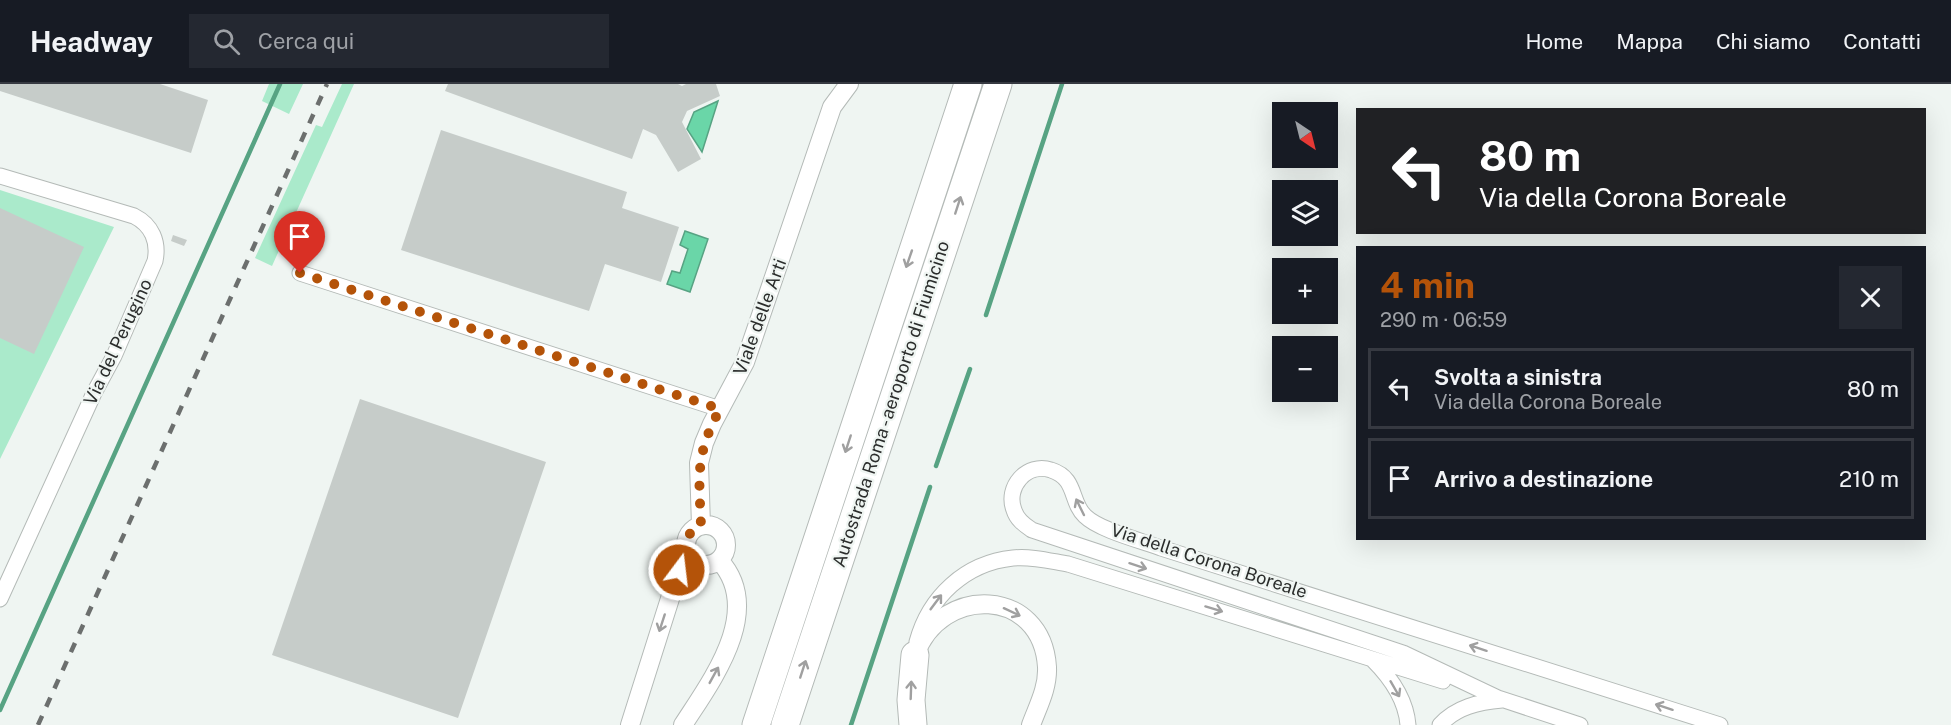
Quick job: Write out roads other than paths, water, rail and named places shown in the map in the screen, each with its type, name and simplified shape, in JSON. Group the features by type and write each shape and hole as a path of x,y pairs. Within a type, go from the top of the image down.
{"highway":[{"name":"Autostrada Roma - aeroporto di Fiumicino","path":"756,725 968,84"},
{"name":"Autostrada Roma - aeroporto di Fiumicino","path":"785,725 998,84"},
{"path":"913,725 911,700 915,655"}],"street":[{"name":"Viale delle Arti","path":"832,84 832,107"},
{"name":"Viale delle Arti","path":"701,526 699,463 707,433 746,362 832,107 849,84"},
{"name":"Via del Perugino","path":"0,176 134,216 149,228 157,248 155,261 123,336 94,393 0,599"},
{"path":"300,273 720,409"},
{"name":"Via della Corona Boreale","path":"1502,700 1403,653 1032,530 1022,523 1014,510 1013,489 1020,477 1032,470 1040,468 1054,471 1070,485 1078,507 1085,517 1106,528 1161,548 1720,725"},
{"path":"630,725 691,532 701,526 714,527 724,536 726,549 719,560 708,565 691,559 686,548"},
{"name":"Via della Corona Boreale","path":"915,655 928,612 953,583 971,570 985,564 1014,558 1029,558 1068,564 1580,725"},
{"path":"683,725 716,671 730,641 735,623 737,606 735,584 719,560"},
{"path":"915,655 930,627 957,609 989,604 1010,609 1019,614 1038,637 1046,656 1045,690 1031,725"},
{"path":"1371,658 1396,689 1404,707 1408,725"},
{"path":"1440,725 1463,708 1484,701 1502,700"}],"waterway":[{"path":"0,710 280,84"},
{"path":"986,315 1062,84"},
{"path":"936,466 970,369"},
{"path":"851,725 930,487"}],"railway":[{"path":"38,725 327,84"}]}
